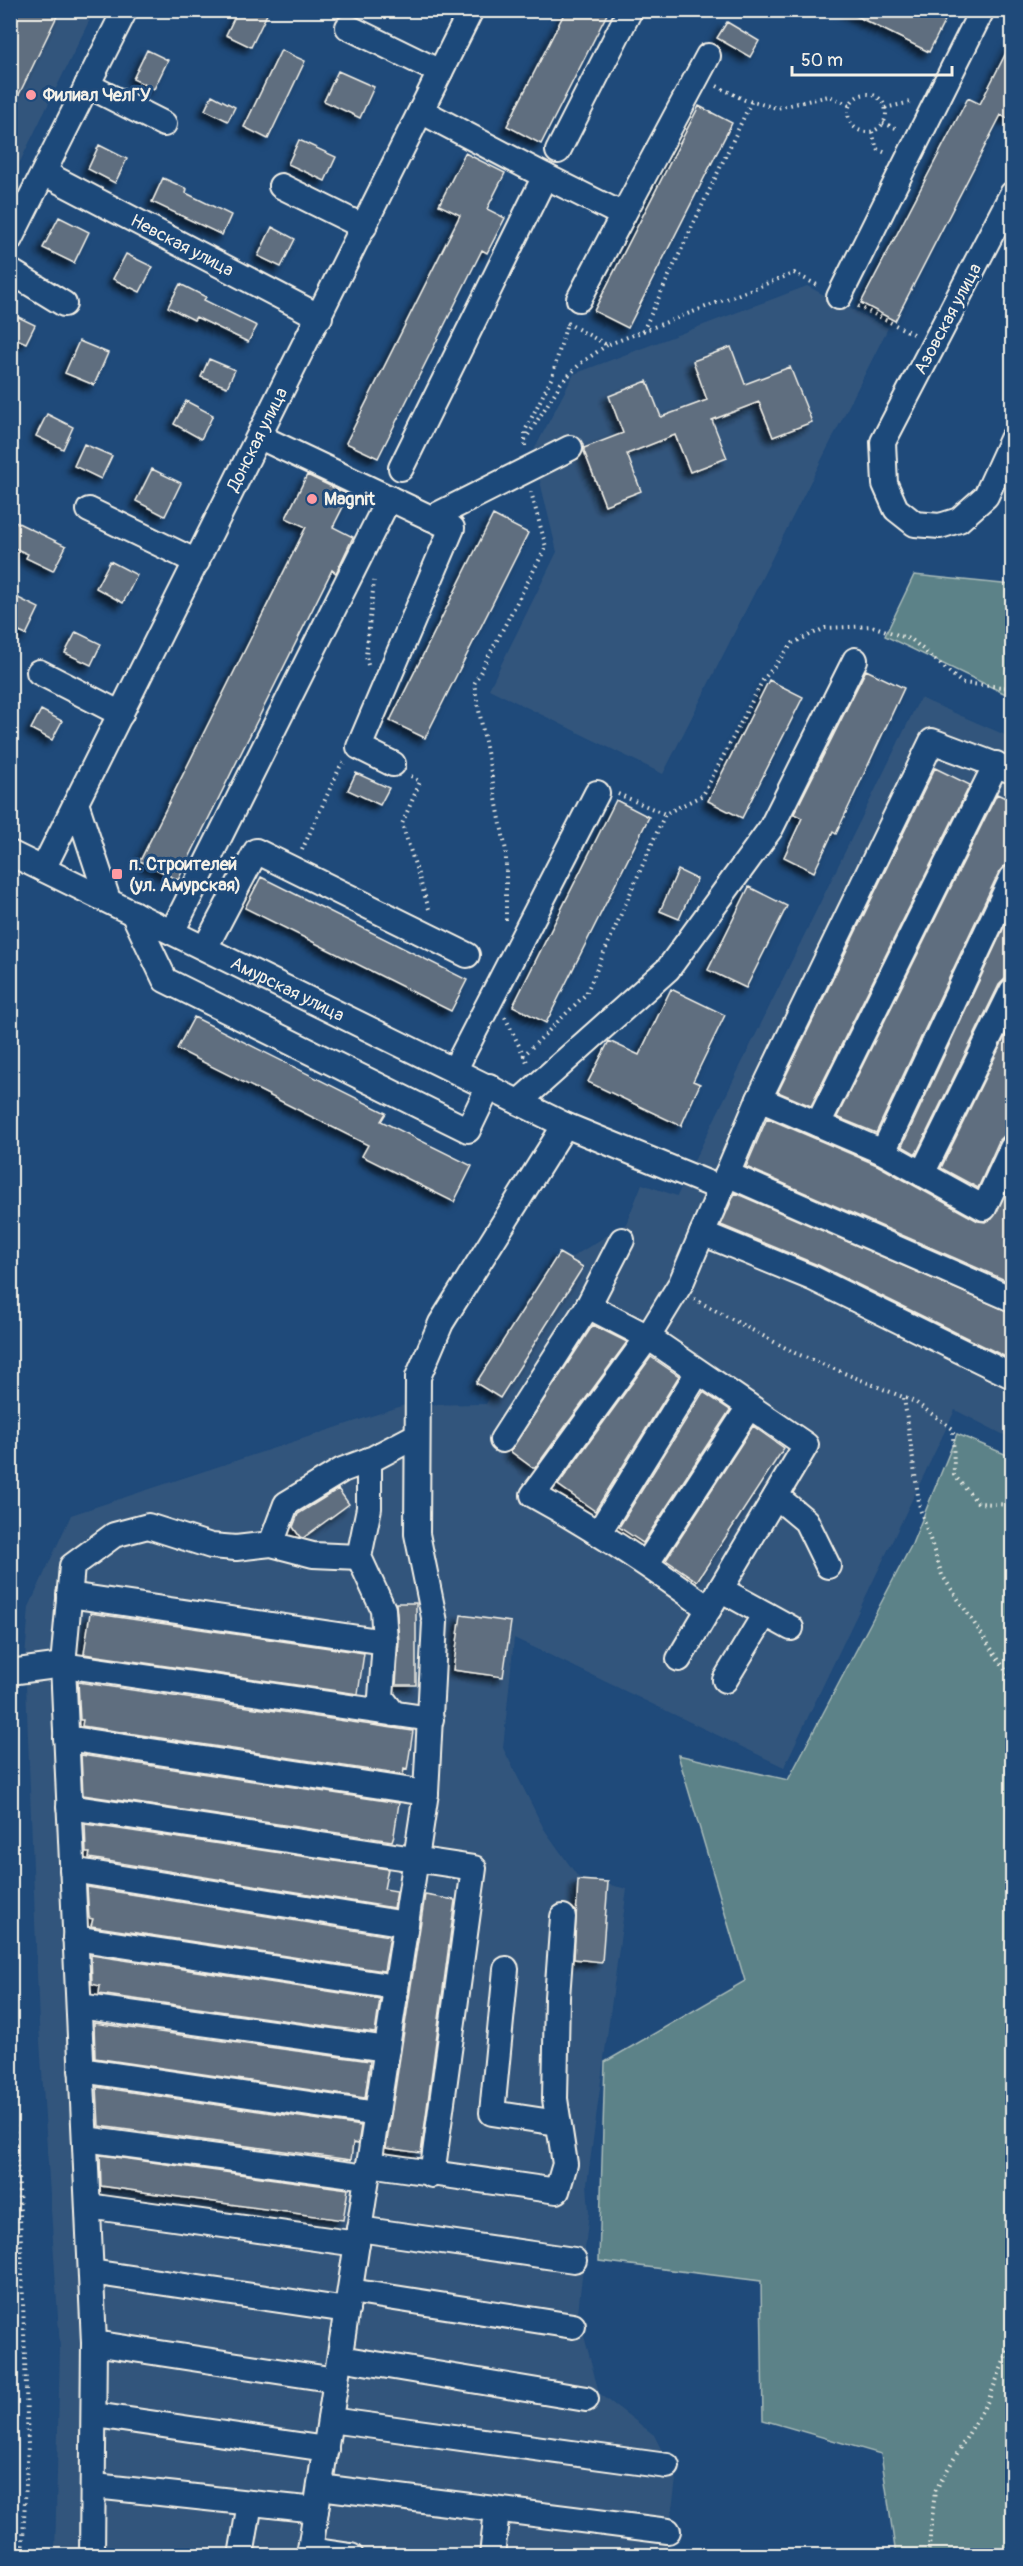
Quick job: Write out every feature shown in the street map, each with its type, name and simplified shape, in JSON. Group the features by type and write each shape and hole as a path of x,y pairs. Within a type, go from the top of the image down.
{"street":[{"path":"10,240 125,10"},
{"name":"Донская улица","path":"43,869 471,10"},
{"path":"558,152 630,10"},
{"path":"839,297 982,10"},
{"path":"348,27 440,72"},
{"path":"579,299 703,66"},
{"path":"87,85 164,124"},
{"path":"421,111 622,216"},
{"name":"Невская улица","path":"44,173 320,317"},
{"path":"401,468 545,176"},
{"path":"281,186 364,227"},
{"name":"Азовская улица","path":"1012,194 883,442 885,484 896,509 915,524 940,526 959,520 986,496 1012,439"},
{"path":"10,271 64,304"},
{"path":"260,437 452,528 359,747 393,764"},
{"path":"431,518 570,448"},
{"path":"172,932 389,498"},
{"path":"89,510 197,561"},
{"path":"520,1101 668,969 771,828 855,660"},
{"path":"39,672 121,714"},
{"path":"790,1628 765,1614 715,1599 647,1563 599,1532 533,1495 648,1337 678,1288 759,1099 932,741 1004,767 818,1124"},
{"path":"455,1070 597,793"},
{"path":"76,803 108,900"},
{"path":"205,948 256,851 467,955"},
{"name":"Амурская улица","path":"10,853 565,1125 724,1181 1012,1299"},
{"path":"883,1152 1012,878"},
{"path":"133,913 165,980 468,1130 489,1086"},
{"path":"922,1174 1012,991"},
{"path":"759,1099 883,1152 984,1208 1012,1148"},
{"path":"351,2556 310,2553 426,1793 435,1622 417,1534 418,1377 441,1323 565,1125"},
{"path":"702,1233 812,1278 1012,1376"},
{"path":"502,1440 588,1306 622,1240"},
{"path":"588,1306 648,1337 806,1445 679,1659"},
{"path":"599,1532 698,1372"},
{"path":"647,1563 749,1407"},
{"path":"272,1544 286,1504 342,1470 369,1460 416,1436"},
{"path":"369,1460 369,1508 359,1557 383,1609 385,1642 381,1697 394,1714"},
{"path":"776,1496 806,1521 828,1566"},
{"path":"99,2555 95,2486 94,2343 63,1665 72,1566 114,1534 148,1526 211,1546 236,1548 272,1544 313,1555 359,1557"},
{"path":"69,1595 385,1642"},
{"path":"725,1680 765,1614"},
{"path":"10,1672 63,1665 431,1719"},
{"path":"66,1738 426,1793"},
{"path":"69,1807 474,1868 432,2175"},
{"path":"72,1870 406,1924"},
{"path":"85,2139 368,2171 432,2175 557,2191 565,2164 555,2099 556,2008 563,1917"},
{"path":"75,1938 396,1987"},
{"path":"506,1969 492,2113 558,2122"},
{"path":"78,2006 387,2049"},
{"path":"81,2070 377,2114"},
{"path":"88,2206 574,2260"},
{"path":"91,2272 573,2326"},
{"path":"94,2343 586,2399"},
{"path":"94,2415 326,2449"},
{"path":"330,2420 667,2466"},
{"path":"95,2486 250,2502 318,2499 498,2510 668,2531"},
{"path":"242,2556 250,2502"},
{"path":"492,2556 498,2510"}],"path":[{"path":"703,66 751,102 777,108 829,96 850,105"},
{"path":"863,95 874,96 883,103 885,120 872,132 860,131 851,123 848,111 850,105 863,95"},
{"path":"643,331 751,102"},
{"path":"525,441 561,384 580,363 607,345 794,273 935,345"},
{"path":"506,921 506,851 474,684 546,547 525,470 525,431 552,377 567,323 579,299"},
{"path":"567,323 607,345"},
{"path":"364,548 374,582 366,656 375,706"},
{"path":"523,1056 586,994 665,814 703,795 764,680 793,643 825,628 872,626 912,640 962,683 1012,688"},
{"path":"293,870 340,767 359,747"},
{"path":"393,764 420,782 402,824 440,942"},
{"path":"597,793 621,794 665,814"},
{"path":"494,993 538,1083"},
{"path":"678,1288 708,1308 795,1353 915,1402 953,1429 954,1475 978,1503 1012,1505"},
{"path":"903,1397 920,1509 942,1575 1012,1680"},
{"path":"10,2089 19,2188 28,2445 22,2556"},
{"path":"928,2556 935,2492 989,2399 1012,2341"}],"shaded area":[{"name":"Филиал ЧелГУ","path":"11,11 94,11 11,180"},
{"path":"807,286 888,328 663,774 489,689 557,552 533,452 574,374"},
{"path":"920,698 1012,738 1012,1439 955,1410 784,1767 514,1638 503,1748 544,1829 578,1877 627,1889 587,2184 589,2212 578,2313 599,2393 654,2435 676,2479 666,2555 55,2555 60,2348 39,2025 25,1658 29,1607 71,1515 405,1405 486,1404 569,1259 626,1224 642,1184 677,1196"}],"green space":[{"path":"914,575 1012,585 1012,697 885,636"},
{"path":"957,1434 1012,1457 1012,2555 896,2555 881,2454 763,2420 761,2281 599,2261 605,2062 745,1981 678,1755 788,1780 912,1544"}],"building":[{"path":"10,10 60,10 10,113"},
{"path":"238,10 269,10 251,47 226,35"},
{"path":"566,10 609,10 541,144 507,126"},
{"path":"844,10 925,10 945,20 929,52"},
{"path":"727,22 759,41 750,57 717,38"},
{"path":"1012,41 1012,121 1001,115 895,321 861,303 968,98 980,104"},
{"path":"147,50 168,60 154,89 133,79"},
{"path":"281,50 305,61 268,139 244,127"},
{"path":"338,71 374,87 360,118 324,101"},
{"path":"212,95 235,107 228,121 205,110"},
{"path":"699,106 732,123 628,328 594,311"},
{"path":"299,140 336,157 325,181 288,164"},
{"path":"99,145 127,159 115,183 88,169"},
{"path":"465,153 505,173 487,209 505,218 487,253 482,250 378,458 346,443 460,215 439,205"},
{"path":"163,178 187,189 186,193 231,215 222,235 152,202"},
{"path":"59,217 89,232 74,263 43,248"},
{"path":"272,227 295,239 281,267 258,256"},
{"path":"126,254 153,267 140,292 113,279"},
{"path":"180,284 206,297 204,300 257,326 248,342 196,317 194,320 168,307"},
{"path":"10,313 35,325 26,343 10,336"},
{"path":"79,341 108,353 94,385 65,373"},
{"path":"731,347 745,384 790,367 812,422 773,437 759,402 712,420 727,458 690,472 675,435 627,454 641,491 605,505 584,448 623,433 609,396 647,381 661,417 707,400 693,361"},
{"path":"209,359 235,370 227,387 201,377"},
{"path":"186,401 213,415 201,439 174,424"},
{"path":"47,414 73,427 63,449 36,436"},
{"path":"84,444 112,456 101,479 74,466"},
{"path":"152,469 181,483 165,516 136,501"},
{"path":"307,475 349,495 333,527 353,537 336,573 332,570 178,880 140,861 306,527 286,518"},
{"path":"493,515 528,533 425,738 390,721"},
{"path":"10,519 66,546 53,571 26,558 28,554 10,546"},
{"path":"110,561 137,575 123,603 96,588"},
{"path":"10,594 39,608 26,635 10,628"},
{"path":"76,632 101,644 91,665 65,653"},
{"path":"866,670 904,688 836,834 833,832 814,872 784,857 802,818 794,814"},
{"path":"769,680 803,697 742,818 708,801"},
{"path":"41,710 62,721 52,740 31,729"},
{"path":"935,768 970,785 811,1106 778,1092"},
{"path":"356,773 389,788 380,805 348,790"},
{"path":"997,794 1012,801 1012,864 1004,866 999,872 876,1133 837,1117"},
{"path":"616,800 649,817 546,1023 513,1006"},
{"path":"678,870 697,879 679,919 660,911"},
{"path":"261,877 467,980 451,1011 245,908"},
{"path":"749,887 787,906 746,988 708,970"},
{"path":"1012,910 1012,977 1005,979 999,985 916,1154 902,1146"},
{"path":"671,989 725,1015 693,1081 700,1084 681,1126 588,1082 609,1041 639,1055"},
{"path":"194,1017 386,1113 381,1121 472,1166 454,1202 362,1156 368,1145 177,1049"},
{"path":"1012,1022 1012,1134 1004,1136 999,1141 978,1188 941,1168"},
{"path":"767,1118 877,1165 978,1221 985,1222 992,1219 1012,1181 1012,1265 1005,1280 746,1167"},
{"path":"735,1193 1012,1313 1012,1360 818,1265 721,1225"},
{"path":"559,1253 583,1267 500,1398 476,1383"},
{"path":"593,1325 627,1342 533,1468 510,1451"},
{"path":"651,1357 679,1376 595,1511 558,1485"},
{"path":"703,1392 730,1410 643,1543 619,1527"},
{"path":"753,1426 784,1448 697,1581 666,1560"},
{"path":"338,1489 349,1504 303,1538 300,1537 293,1527 298,1514"},
{"path":"396,1603 416,1603 416,1685 396,1685 399,1641"},
{"path":"90,1613 364,1653 358,1694 84,1654"},
{"path":"461,1615 511,1622 503,1677 453,1670"},
{"path":"78,1682 413,1731 407,1770 404,1769 403,1775 82,1726"},
{"path":"81,1755 399,1803 394,1835 392,1841 83,1795"},
{"path":"85,1824 388,1869 384,1889 397,1891 394,1908 89,1858 90,1853 86,1853"},
{"path":"578,1880 608,1882 602,1962 574,1959"},
{"path":"87,1887 390,1936 384,1971 91,1926 93,1919 89,1918"},
{"path":"425,1895 455,1900 421,2153 386,2148"},
{"path":"91,1955 380,1999 375,2033 99,1994 100,1986 92,1984"},
{"path":"94,2023 370,2061 365,2098 95,2058"},
{"path":"97,2087 361,2126 358,2144 353,2143 351,2160 99,2126"},
{"path":"100,2155 348,2189 343,2220 101,2186"}],"place":[{"name":"Филиал ЧелГУ","path":"31,95"},
{"name":"Magnit","path":"312,499"},
{"name":"п. Строителей (ул. Амурская)","path":"117,874"}]}
